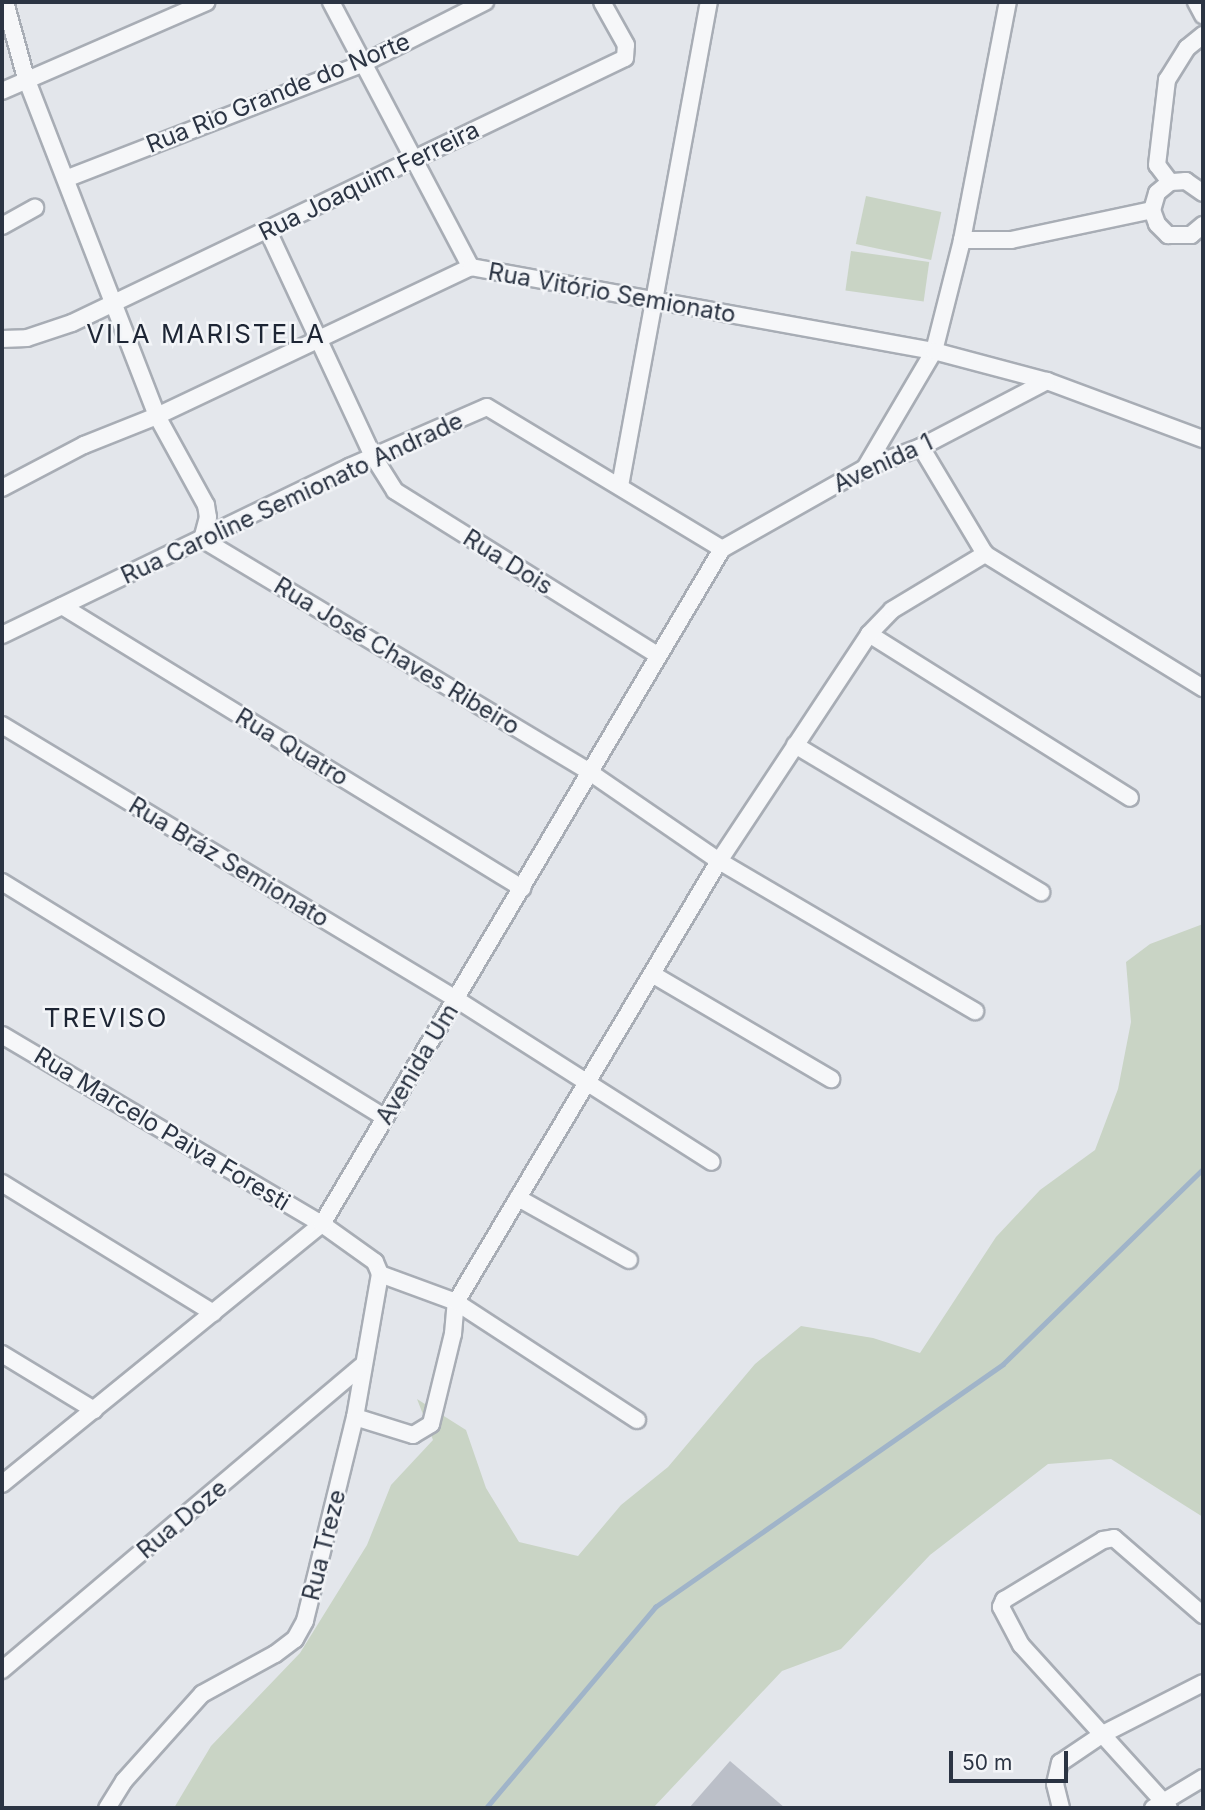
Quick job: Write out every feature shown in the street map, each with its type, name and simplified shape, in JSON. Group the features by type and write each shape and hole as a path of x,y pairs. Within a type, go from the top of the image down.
{"street":[{"path":"5,2 26,78 68,178 112,302 157,416 205,505 208,517 202,539"},
{"path":"2,91 26,78 207,2"},
{"path":"331,2 471,267"},
{"name":"Rua Rio Grande do Norte","path":"68,178 362,64 485,2"},
{"name":"Rua Joaquim Ferreira","path":"2,338 50,332 268,231 413,157 625,58 626,45 602,2"},
{"path":"620,486 709,2"},
{"path":"865,468 934,351 962,240 1008,2"},
{"path":"1196,2 1203,15"},
{"path":"1170,183 1157,165 1167,80 1187,48 1203,35"},
{"path":"1202,230 1184,237 1168,235 1157,224 1152,209 1157,193 1170,183 1185,181 1203,193"},
{"path":"2,226 35,208"},
{"path":"962,240 1011,240 1152,209"},
{"name":"Rua Dois","path":"268,231 373,456 395,491 656,654"},
{"name":"Rua Vitório Semionato","path":"2,488 84,445 157,416 471,267 934,351 1047,381 1203,439"},
{"name":"Avenida 1","path":"722,549 865,468 921,447 1047,381"},
{"name":"Rua Caroline Semionato Andrade","path":"2,635 373,456 487,407 722,549"},
{"path":"921,447 985,554 1203,688"},
{"name":"Rua José Chaves Ribeiro","path":"202,539 591,773 719,862 975,1011"},
{"name":"Avenida Um","path":"2,1484 322,1224 591,773 656,654 722,549"},
{"path":"355,1417 413,1435 431,1424 453,1334 456,1302 719,862 869,634 892,610 985,554"},
{"name":"Rua Quatro","path":"62,606 522,888"},
{"path":"869,634 1130,798"},
{"name":"Rua Bráz Semionato","path":"2,725 456,999 712,1163"},
{"path":"795,745 1041,891"},
{"path":"2,882 384,1118"},
{"path":"652,974 831,1079"},
{"name":"Rua Marcelo Paiva Foresti","path":"2,1035 322,1224"},
{"path":"2,1183 214,1313"},
{"path":"518,1198 629,1260"},
{"path":"322,1224 375,1262 380,1274 456,1302 637,1420"},
{"name":"Rua Treze","path":"107,1808 124,1781 202,1694 295,1639 305,1621 355,1417 361,1367 381,1288 380,1274"},
{"path":"2,1354 94,1410"},
{"name":"Rua Doze","path":"2,1670 361,1367"},
{"path":"1203,1615 1114,1538 1103,1540 1004,1600 1002,1616 1021,1645 1103,1734 1162,1806 1203,1777"},
{"path":"1061,1808 1055,1784 1060,1763 1103,1734 1203,1684"}],"green space":[{"path":"866,196 941,212 931,260 856,244"},
{"path":"851,251 929,262 924,302 845,291"},
{"path":"1203,924 1203,1517 1111,1459 1048,1464 930,1555 841,1649 782,1671 653,1808 174,1808 211,1746 300,1653 367,1545 391,1485 433,1440 417,1399 466,1430 486,1488 519,1542 578,1556 621,1505 668,1467 755,1364 801,1326 873,1338 920,1353 996,1237 1040,1190 1095,1150 1118,1089 1131,1022 1126,962 1150,944"}],"building":[{"path":"730,1761 785,1808 689,1808"}],"waterway":[{"path":"486,1808 655,1607 1003,1364 1203,1169"}],"district":[{"name":"VILA MARISTELA","path":"206,334"},
{"name":"TREVISO","path":"106,1018"}]}
